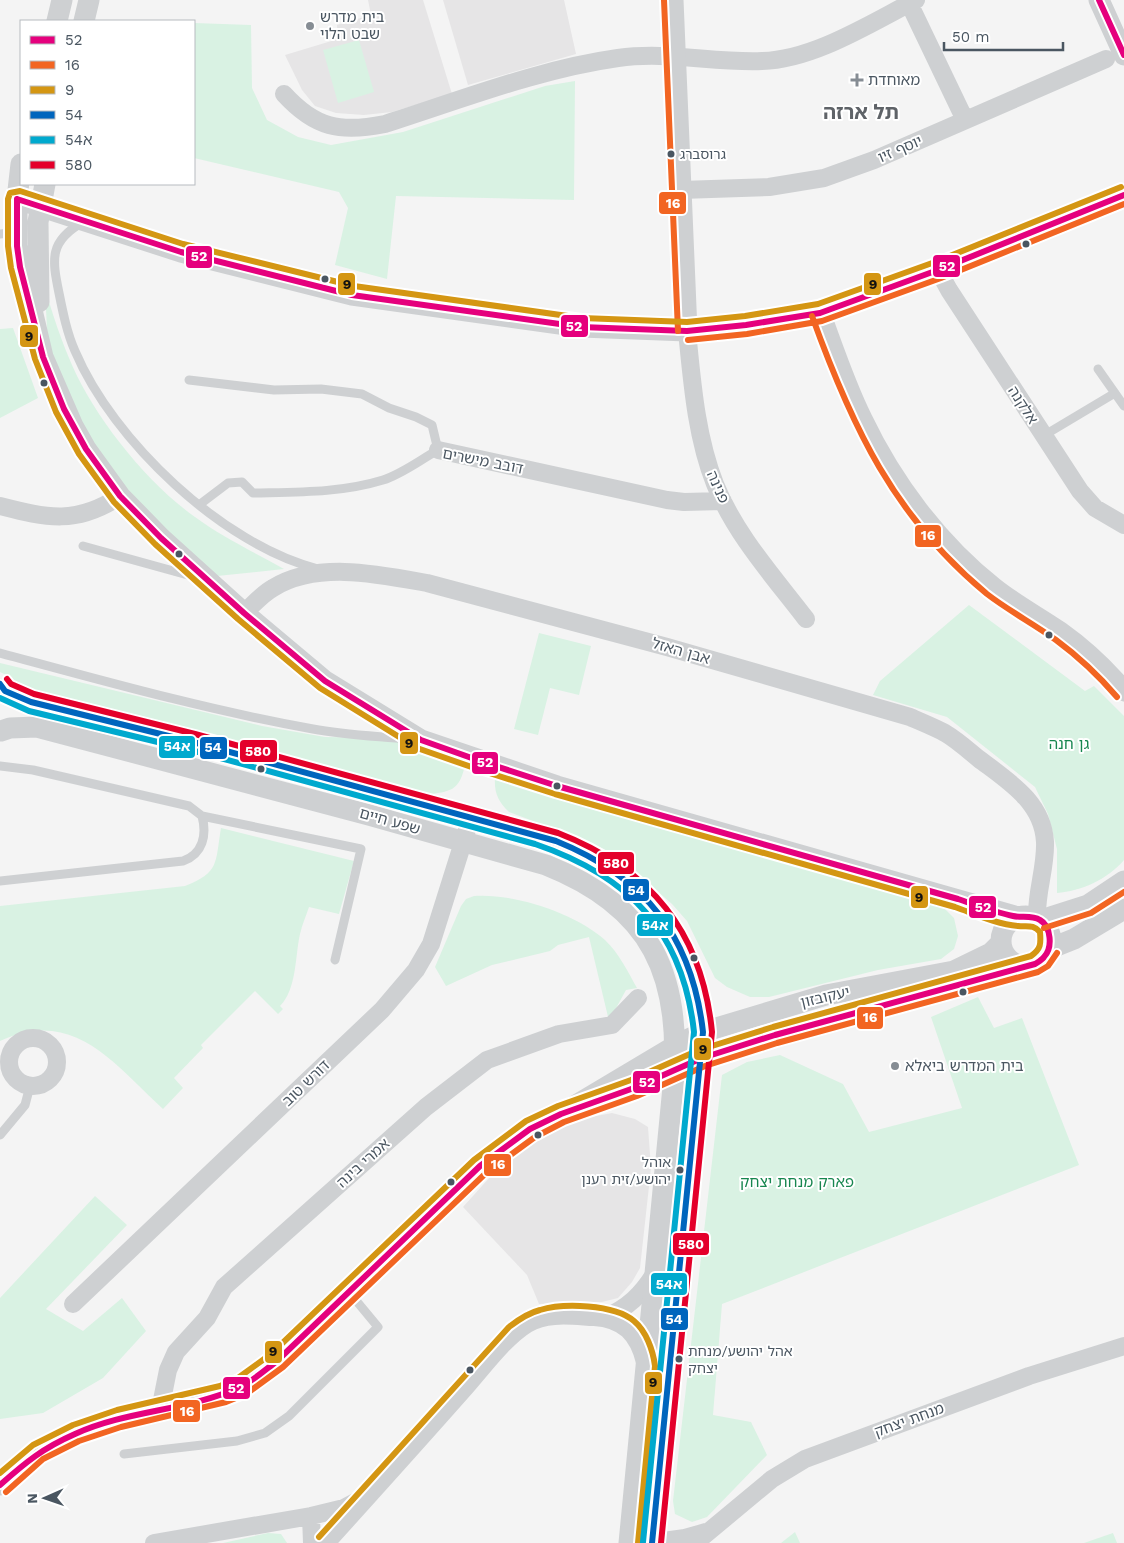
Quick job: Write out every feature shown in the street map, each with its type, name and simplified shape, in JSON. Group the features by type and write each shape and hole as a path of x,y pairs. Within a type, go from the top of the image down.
{"street":[{"path":"57,20 62,0"},
{"path":"84,20 90,0"},
{"path":"673,0 687,331"},
{"path":"1099,0 1115,57"},
{"path":"284,94 298,109 319,123 340,128 362,129 385,124 551,72 618,58 675,55 763,62 808,52 849,34 912,2 966,120"},
{"name":"יוסף זיו","path":"681,190 769,188 824,178 849,170 1115,57"},
{"path":"20,173 17,199 8,233 20,266 43,357 73,426 86,449 120,496 244,613 325,681 422,740 557,786 1029,918 1050,933 1050,949"},
{"path":"43,357 37,272 41,205 45,185"},
{"path":"17,199 41,205 190,254 352,294 581,327 687,331 746,325 820,313 938,270 1124,195"},
{"name":"אלקנה","path":"938,270 951,294 1060,464 1095,508 1124,525"},
{"path":"820,313 862,418 882,456 915,505 947,544 968,565 994,588 1062,633 1104,668 1124,691"},
{"name":"פנינה","path":"687,331 706,459 723,501 749,545 806,619"},
{"name":"דובב מישרים","path":"438,450 667,500 684,502 723,501"},
{"path":"0,506 41,516 62,518 89,513 120,496"},
{"name":"אבן האזל","path":"244,613 272,588 313,573 392,577 426,583 667,646 910,717 945,733 1019,789 1033,805 1042,823 1045,841 1036,904 1029,918"},
{"path":"0,731 10,712 9,701 3,687"},
{"name":"שפע חיים","path":"3,687 31,702 471,817 571,846 607,865 638,889 663,916 684,952 696,985 703,1032 702,1058 651,1543"},
{"name":"שפע חיים","path":"0,731 16,727 37,727 546,865 571,875 608,897 625,912 653,948 662,969 673,1012 675,1070 629,1543"},
{"name":"דורש טוב","path":"73,1304 382,1010 416,970 432,944 471,817"},
{"path":"1001,941 1008,924 1088,905 1124,881"},
{"path":"958,899 981,914 1001,941 1008,958 1023,966 1039,962 1050,949 1074,938 1124,909"},
{"name":"יעקובזון","path":"561,1114 675,1046 703,1032 826,995 954,970 991,954 1001,941"},
{"name":"יעקובזון","path":"561,1114 626,1091 702,1058 775,1035 1023,966"},
{"name":"אמרי בינה","path":"160,1410 168,1370 176,1352 207,1318 224,1287 426,1107 487,1060 559,1034 612,1025 638,998"},
{"path":"28,1038 36,1038 44,1040 56,1052 56,1069 52,1077 46,1082 15,1080 12,1074 8,1049 28,1038"},
{"path":"3,1477 38,1452 76,1433 223,1394 242,1386 277,1361 487,1160 530,1129 561,1114"},
{"path":"604,1318 632,1302 644,1289 655,1272"},
{"path":"326,1543 496,1353 527,1324 542,1317 557,1316 604,1318 620,1322 629,1328 640,1344 646,1365"},
{"name":"מנחת יצחק","path":"694,1543 713,1530 772,1479 805,1459 1029,1376 1124,1346"},
{"path":"154,1543 311,1516 344,1508 360,1499 383,1480"},
{"path":"311,1516 312,1543"},
{"name":"מנחת יצחק","path":"651,1543 685,1538 713,1530"}],"lane":[{"path":"87,221 66,233 58,243 54,256 63,315 75,352 96,390 121,425 150,459 215,519 252,542 306,566 338,574"},
{"path":"1098,369 1124,406"},
{"path":"189,380 274,390 321,389 362,394 389,408 416,417 432,425 438,450"},
{"path":"1043,436 1114,393"},
{"name":"דובב מישרים","path":"199,505 228,483 242,482 253,493 317,492 357,486 385,479 438,450"},
{"path":"83,546 208,580"},
{"path":"0,653 164,697 276,722 315,729 422,740"},
{"path":"0,766 33,770 184,804 193,808 202,816 362,850 335,960"},
{"path":"0,881 183,861 193,856 200,848 204,836 202,816"},
{"path":"0,1135 25,1105 15,1080"},
{"path":"124,1454 237,1441 265,1433 289,1416 378,1327 349,1292"}],"shaded area":[{"path":"368,0 423,0 452,94 392,112 364,115 336,113 315,106 302,90 285,55 338,39 337,25 371,15"},
{"path":"443,0 564,0 576,54 468,85"},
{"path":"612,1113 635,1119 648,1127 651,1168 640,1268 632,1282 618,1298 602,1302 539,1304 527,1275 463,1207 510,1155 531,1139 580,1119"}],"green space":[{"path":"195,23 251,25 252,88 267,120 298,137 331,145 403,132 545,86 575,81 574,200 396,196 387,279 335,265 348,208 339,192 195,158"},
{"path":"359,40 374,92 338,103 323,50"},
{"path":"45,289 64,346 82,385 108,427 141,468 177,503 195,517 227,538 284,569 217,576 143,510 79,425 48,349"},
{"path":"13,328 38,398 0,418 0,329"},
{"name":"גן חנה","path":"969,605 1085,691 1094,686 1124,716 1124,860 1102,879 1075,890 1057,893 1057,849 1048,814 1035,787 947,717 873,695 880,681"},
{"path":"539,633 591,646 579,695 550,688 538,735 514,729"},
{"path":"0,663 262,726 325,737 388,738 465,765 463,774 460,781 452,789 425,795 36,697 15,686 6,675 0,672"},
{"path":"495,777 942,906 954,918 958,936 954,949 941,959 878,970 769,997 750,997 727,987 715,978 687,921 672,904 617,856 592,843 509,812 498,796 495,788"},
{"path":"221,828 354,861 339,914 309,907 300,934 290,991 280,1006 283,1009 278,1014 255,991 201,1045 203,1048 174,1078 183,1088 163,1109 109,1058 71,1035 50,1031 26,1032 0,1041 0,906 185,886 205,876 214,865"},
{"path":"474,896 490,896 525,901 578,921 610,945 637,988 626,990 609,1021 589,937 558,945 550,951 492,965 446,986 435,967 461,906 466,899"},
{"name":"פארק מנחת יצחק","path":"978,997 994,1028 1022,1018 1079,1165 722,1304 713,1415 751,1422 767,1455 707,1517 692,1522 675,1514 673,1501 722,1075 747,1062 780,1055 843,1084 869,1132 962,1108 931,1017"},
{"path":"95,1196 127,1225 46,1309 83,1331 122,1298 146,1331 103,1378 43,1413 0,1419 0,1298"},
{"path":"795,1532 800,1543 781,1543"},
{"path":"268,1533 281,1534 287,1543 223,1543"},
{"path":"1113,1533 1117,1543 1084,1543"}],"transit line":[{"name":"16","path":"664,0 678,331"},
{"name":"52","path":"1099,0 1124,55"},
{"name":"9","path":"0,1473 33,1445 73,1425 117,1410 220,1386 238,1378 271,1354 474,1160 526,1121 558,1106 631,1080 699,1050 773,1027 1031,956 1040,946 1040,932 1033,927 1010,925 994,921 955,907 555,794 417,748 320,688 238,619 155,544 114,502 79,454 56,412 35,359 11,268 8,246 8,199 10,193 20,191 183,244 354,286 582,318 687,322 745,316 818,304 935,262 1121,187"},
{"name":"52","path":"17,199 181,252 352,295 581,327 687,331 746,325 820,313 938,270 1124,195"},
{"name":"52","path":"0,1485 35,1456 75,1434 115,1420 200,1401 250,1382 277,1361 480,1166 530,1129 561,1114 634,1088 702,1058 775,1035 1035,964 1047,953 1050,943 1047,927 1037,918 1016,917 557,786 421,740 325,681 244,613 161,538 120,496 86,449 64,409 43,357 20,267 17,246 17,199"},
{"name":"16","path":"688,340 747,334 822,321 941,278 1124,204"},
{"name":"16","path":"812,316 827,357 860,432 901,501 926,534 954,564 987,594 1064,646 1088,667 1117,697"},
{"name":"580","path":"7,679 11,684 34,694 195,734 558,833 591,848 620,865 645,885 666,909 683,935 697,964 706,996 712,1032 661,1543"},
{"name":"54","path":"0,684 5,691 31,702 193,742 556,841 587,856 615,873 639,892 659,914 675,939 688,967 697,998 703,1032 652,1543"},
{"name":"54א","path":"0,698 29,711 191,750 535,844 568,857 598,873 624,891 646,912 664,937 678,965 688,996 694,1032 643,1542"},
{"name":"16","path":"1044,928 1091,913 1124,892"},
{"name":"16","path":"6,1492 43,1459 79,1441 121,1427 226,1402 246,1394 283,1367 486,1173 535,1137 564,1122 637,1096 705,1066 777,1043 1038,972 1048,966 1057,953"},
{"name":"9","path":"319,1537 509,1327 536,1311 562,1306 588,1306 614,1311 634,1321 642,1330 653,1354 655,1366 638,1543"}],"place":[{"name":"בית מדרש שבט הלוי","path":"310,26"},
{"name":"מאוחדת","path":"857,80"},
{"name":"גרוסברג","path":"671,154"},
{"name":"בית המדרש ביאלא","path":"895,1066"},
{"name":"אוהל יהושע/זית רענן","path":"680,1170"},
{"name":"אהל יהושע/מנחת יצחק","path":"679,1359"}],"district":[{"name":"תל ארזה","path":"861,112"}]}
